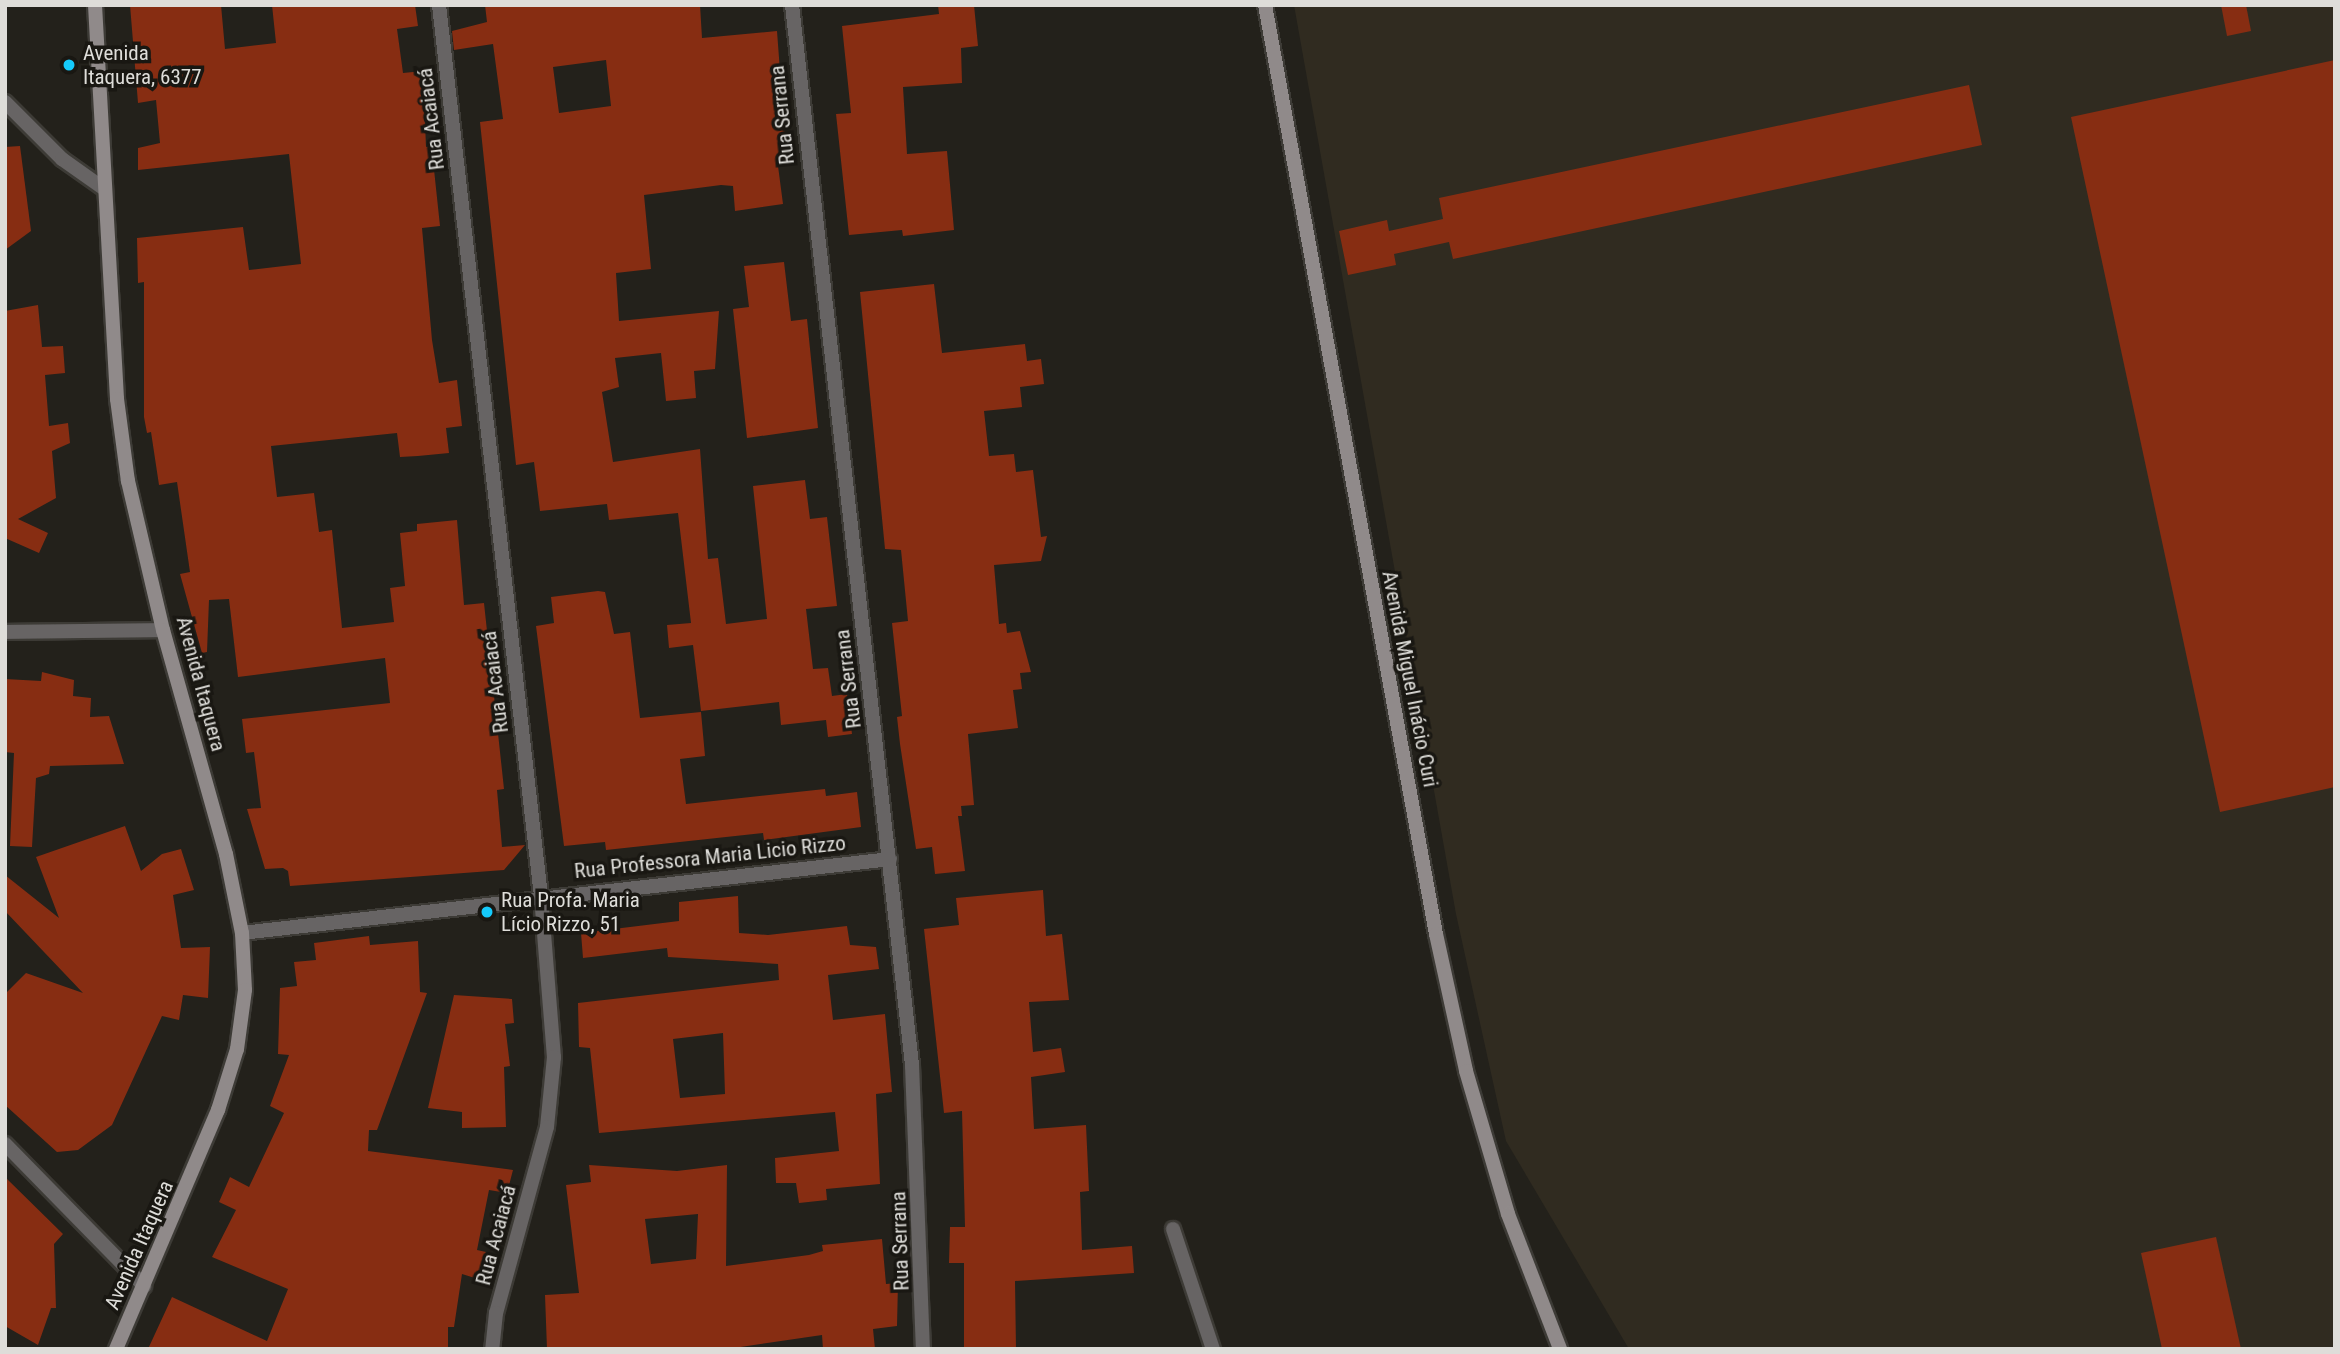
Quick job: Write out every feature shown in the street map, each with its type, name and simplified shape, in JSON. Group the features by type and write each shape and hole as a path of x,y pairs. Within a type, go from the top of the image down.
{"street":[{"name":"Avenida Itaquera","path":"96,5 103,188 127,467 163,630 226,855 242,933 245,990 237,1049 196,1167 116,1349"},
{"name":"Rua Acaiacá","path":"439,5 541,895 554,1057 547,1127 496,1313 492,1349"},
{"name":"Rua Serrana","path":"792,5 890,859 918,1150 923,1349"},
{"name":"Avenida Miguel Inácio Curi","path":"1265,5 1436,934 1466,1071 1508,1214 1560,1349"},
{"path":"5,102 62,159 103,188"},
{"path":"5,632 163,630"},
{"name":"Rua Professora Maria Licio Rizzo","path":"242,933 541,895 890,859"},
{"path":"5,1144 144,1286"},
{"path":"1173,1229 1213,1349"}],"shaded area":[{"path":"1294,5 2335,5 2335,1349 1629,1349 1506,1141 1456,914"}],"building":[{"path":"130,5 221,5 225,49 276,43 272,5 415,5 418,26 397,29 403,73 423,71 426,147 431,146 440,226 422,228 432,340 439,383 457,380 462,426 446,428 449,453 400,457 397,433 271,446 277,497 314,493 319,532 332,530 342,628 394,622 390,588 405,586 400,533 417,531 417,524 457,520 464,605 484,603 504,789 497,790 502,847 525,845 504,870 290,886 288,871 283,868 265,869 247,809 261,808 254,752 246,753 242,719 390,703 385,658 238,677 229,599 209,600 207,652 202,653 180,574 190,572 177,482 159,485 151,432 147,433 144,417 144,282 138,283 137,238 243,227 249,270 301,264 289,154 138,170 138,148 160,143 156,100 138,103"},
{"path":"485,5 700,5 702,38 777,31 787,165 778,166 783,204 735,211 733,186 721,185 644,195 651,269 616,273 619,321 719,311 715,369 694,371 696,398 666,401 661,353 615,358 619,387 602,392 613,462 700,449 708,559 718,558 726,624 767,619 753,486 805,480 810,519 827,517 837,606 806,609 813,669 828,668 832,696 847,694 852,734 828,737 826,720 781,725 779,702 701,711 693,645 669,648 667,625 691,623 678,513 609,520 607,504 540,511 534,462 516,465 480,122 503,119 493,44 454,50 452,31 487,22","holes":["606,60 611,106 559,113 553,67"]},
{"path":"938,5 974,5 978,46 961,48 962,83 903,87 907,154 947,151 954,230 903,236 902,230 849,235 836,114 851,113 842,26 939,14"},
{"path":"2221,5 2246,5 2251,31 2227,36"},
{"path":"2335,60 2335,787 2220,812 2071,117"},
{"path":"1969,85 1982,145 1453,259 1449,242 1394,254 1396,265 1348,275 1339,231 1387,220 1389,231 1443,219 1439,198"},
{"path":"20,146 31,231 5,250 5,147"},
{"path":"784,262 791,321 807,319 818,428 747,438 733,309 749,307 744,266"},
{"path":"934,284 942,353 1025,344 1027,361 1041,359 1044,384 1020,387 1022,407 984,411 989,456 1014,454 1016,472 1033,470 1041,537 1047,536 1041,561 994,565 999,624 1006,623 1007,633 1020,631 1031,672 1020,673 1022,689 1013,690 1018,728 968,734 974,805 961,806 962,816 958,816 965,871 935,874 932,847 916,849 900,744 897,717 902,716 892,623 908,621 901,550 885,549 860,292"},
{"path":"38,305 42,347 63,346 65,373 45,375 49,426 68,423 70,443 52,451 56,498 18,519 48,533 39,553 5,538 5,311"},
{"path":"605,592 614,634 630,632 640,718 701,712 705,756 680,759 686,804 825,789 826,796 857,792 861,827 764,840 763,833 606,850 605,842 564,846 536,626 554,623 551,597"},
{"path":"42,672 74,680 73,696 91,698 90,717 109,716 124,764 50,766 49,774 36,778 32,847 10,846 14,753 5,752 5,679 41,681"},
{"path":"125,826 141,871 162,854 181,849 194,890 173,895 181,948 210,947 208,998 183,995 179,1020 162,1016 112,1125 78,1150 57,1152 5,1105 5,994 26,973 83,993 5,911 5,875 59,918 36,857"},
{"path":"1043,890 1046,936 1062,934 1069,1000 1029,1002 1033,1052 1061,1048 1065,1072 1031,1077 1034,1129 1086,1125 1089,1191 1080,1192 1082,1250 1132,1246 1134,1273 1015,1281 1016,1349 964,1349 964,1263 949,1263 950,1227 965,1227 962,1111 944,1113 924,929 959,925 956,898"},
{"path":"738,896 739,933 768,935 847,926 850,945 876,947 879,969 828,975 833,1020 885,1014 892,1092 876,1094 880,1184 826,1189 827,1200 799,1203 796,1183 776,1183 775,1158 839,1151 835,1112 599,1133 590,1048 579,1047 578,1003 779,980 778,964 668,957 667,948 583,958 581,933 679,921 679,902","holes":["723,1033 725,1094 680,1098 673,1039"]},
{"path":"369,936 370,945 418,941 420,992 427,993 377,1130 369,1130 368,1151 513,1170 507,1193 489,1190 477,1250 486,1252 478,1279 462,1274 454,1327 448,1327 448,1349 148,1349 172,1297 267,1341 288,1289 212,1257 236,1210 219,1202 230,1177 249,1187 284,1113 270,1106 289,1055 278,1054 280,988 297,986 294,962 316,960 314,943"},
{"path":"454,995 512,999 514,1023 505,1024 510,1066 504,1067 506,1127 462,1128 462,1112 428,1108"},
{"path":"589,1165 677,1171 727,1165 726,1266 809,1255 823,1251 822,1245 882,1239 886,1284 898,1283 897,1326 873,1329 875,1349 823,1349 822,1335 727,1349 547,1349 545,1295 579,1293 566,1185 591,1182","holes":["698,1214 696,1259 651,1264 645,1219"]},
{"path":"5,1177 63,1234 54,1244 56,1308 51,1308 38,1345 5,1326"},
{"path":"2216,1237 2241,1349 2162,1349 2141,1253"}],"place":[{"name":"Avenida Itaquera, 6377","path":"69,65"},
{"name":"Rua Profa. Maria Lício Rizzo, 51","path":"487,912"}]}
